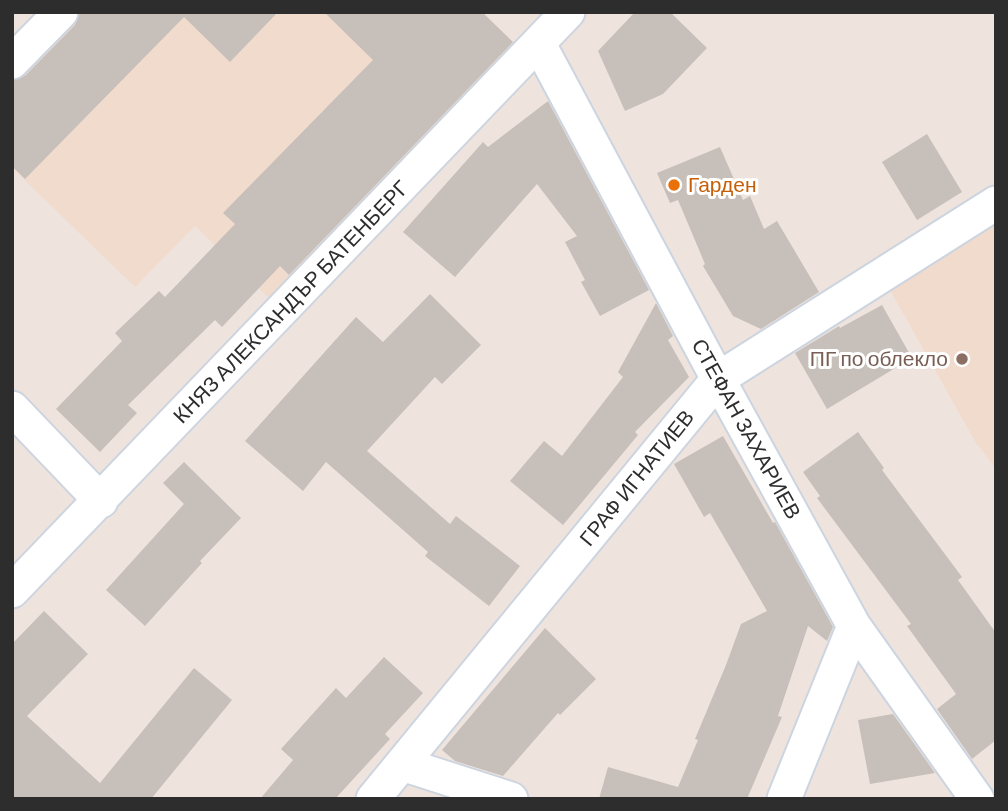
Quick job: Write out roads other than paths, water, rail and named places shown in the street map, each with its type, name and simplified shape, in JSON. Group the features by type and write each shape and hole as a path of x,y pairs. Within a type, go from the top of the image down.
{"street":[{"path":"12,62 61,12"},
{"name":"КНЯЗ АЛЕКСАНДЪР БАТЕНБЕРГ","path":"12,591 568,12"},
{"name":"СТЕФАН ЗАХАРИЕВ","path":"539,44 854,626 982,789"},
{"name":"ГРАФ ИГНАТИЕВ","path":"373,799 718,379 996,203"},
{"path":"12,408 101,500"},
{"path":"784,799 854,626"},
{"path":"402,764 511,799"}],"place":[{"name":"Гарден","path":"674,185"},
{"name":"ПГ по облекло","path":"962,359"}]}
